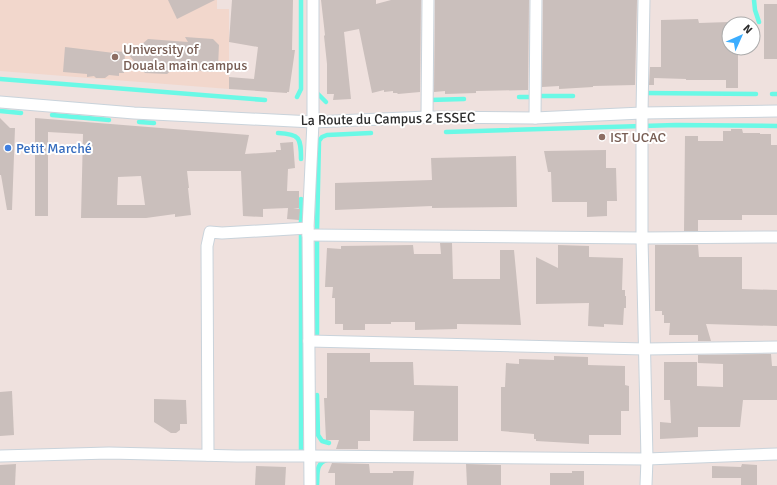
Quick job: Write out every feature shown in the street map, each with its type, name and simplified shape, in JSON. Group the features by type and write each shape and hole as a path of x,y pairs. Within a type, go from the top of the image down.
{"street":[{"path":"310,485 308,232 313,122 313,0"},
{"path":"427,117 428,0"},
{"path":"536,0 536,118"},
{"path":"644,0 642,238 647,459 646,485"},
{"name":"La Route du Campus 2 ESSEC","path":"0,102 134,113 313,122 427,117 536,118 642,113 777,111"},
{"path":"208,456 208,246 210,232 308,232 642,238 777,237"},
{"path":"310,341 645,349 777,346"},
{"path":"0,456 109,453 208,456 647,459 777,454"}],"shaded area":[{"name":"University of Douala main campus","path":"0,0 217,0 217,9 229,9 229,89 0,71"}],"building":[{"path":"168,0 215,0 177,19"},
{"path":"232,0 293,0 292,50 295,50 289,92 229,89 229,77 254,79 258,47 229,42"},
{"path":"321,0 376,0 376,4 391,0 421,0 420,92 398,94 393,93 393,91 384,92 384,90 372,93 359,29 344,32 351,99 333,100 334,94 327,94 327,64"},
{"path":"435,0 529,0 528,90 476,91 476,93 445,94 445,91 434,92"},
{"path":"543,0 637,0 635,85 593,86 559,89 559,86 542,87"},
{"path":"764,4 777,4 777,59 764,59"},
{"path":"698,19 699,23 721,22 721,56 738,56 738,88 726,88 726,80 654,78 654,85 649,85 650,67 661,67 661,20"},
{"path":"185,37 213,39 219,45 218,67 212,72 189,70 182,61 167,74 145,73 126,52 140,53 141,45 148,39 188,42"},
{"path":"65,47 114,53 114,51 125,52 124,73 119,73 119,76 109,75 105,78 96,78 94,76 87,77 87,74 63,72"},
{"name":"Petit Marché","path":"0,118 10,128 15,128 12,210 7,210 0,175"},
{"path":"35,118 249,135 245,154 276,152 276,150 281,150 280,143 293,142 295,168 288,169 287,191 299,191 299,208 293,208 300,209 299,220 287,219 288,208 263,209 263,217 243,216 241,171 187,171 191,215 175,217 175,214 146,218 81,218 83,134 48,132 48,216 35,216","holes":["141,176 145,205 117,205 118,177"]},
{"path":"731,129 742,129 743,133 771,134 771,145 777,145 777,215 742,215 742,220 698,220 698,231 684,231 685,136 698,136 698,141 723,141 723,131 731,131"},
{"path":"606,150 606,168 616,168 617,201 607,201 607,216 587,217 587,202 552,202 551,172 548,172 544,151"},
{"path":"516,156 517,207 432,208 432,206 335,210 335,183 432,180 431,158"},
{"path":"440,243 452,243 453,279 500,279 500,250 514,250 521,325 457,324 457,329 415,330 415,322 391,322 391,324 365,324 365,330 343,330 343,324 335,324 335,298 332,298 333,287 325,287 327,248 341,249 341,246 413,245 414,254 441,254"},
{"path":"558,245 589,246 589,257 623,258 622,290 625,290 626,308 624,308 623,325 604,324 604,327 588,326 589,303 536,304 536,257 558,268"},
{"path":"655,245 698,245 699,257 742,257 742,289 777,290 777,326 706,324 711,341 698,341 698,335 669,335 670,323 664,323 664,315 662,315 662,311 655,311"},
{"path":"327,353 370,353 370,362 413,362 414,385 458,386 458,441 413,441 414,411 370,410 370,441 358,441 358,449 336,449 339,440 326,440 324,398 327,398"},
{"path":"771,354 772,366 777,366 777,400 743,400 740,427 698,427 698,437 660,439 660,422 671,423 670,400 664,400 664,362 697,362 697,386 723,387 723,364 698,363 698,355"},
{"path":"554,356 588,357 588,365 625,366 625,385 629,386 629,411 621,411 621,435 589,435 589,444 536,441 536,439 534,439 534,434 501,431 501,387 505,387 506,363 519,364 519,359 554,360"},
{"path":"12,391 14,435 0,436 0,392"},
{"path":"154,399 186,400 187,424 180,424 180,430 176,433 171,433 154,422"},
{"path":"332,463 369,464 370,473 414,471 413,485 335,485 335,473 328,473"},
{"path":"16,464 15,485 0,485 0,465"},
{"path":"466,464 501,465 501,485 467,485"},
{"path":"742,464 757,465 757,485 741,485 741,478 712,478 712,466 741,467"},
{"path":"256,466 286,467 285,485 255,485"},
{"path":"572,471 584,471 584,485 550,485 550,473 572,473"}],"waterway":[{"path":"297,97 301,89 301,0"},
{"path":"754,0 757,16"},
{"path":"0,79 265,100"},
{"path":"645,93 756,94"},
{"path":"318,94 326,102"},
{"path":"772,94 777,94"},
{"path":"541,96 573,96"},
{"path":"519,97 530,97"},
{"path":"429,100 464,99"},
{"path":"0,111 21,113"},
{"path":"52,115 109,120"},
{"path":"139,122 154,123"},
{"path":"446,132 676,125 777,126"},
{"path":"278,133 291,135 298,138 300,142 301,159"},
{"path":"317,231 319,141 322,137 327,135 371,133"},
{"path":"301,199 301,450"},
{"path":"317,240 317,336"},
{"path":"317,395 318,435 322,441 329,443"},
{"path":"317,485 317,473 319,467 327,460"}],"place":[{"name":"University of Douala main campus","path":"115,57"},
{"name":"IST UCAC","path":"602,137"},
{"name":"Petit Marché","path":"8,148"}]}
